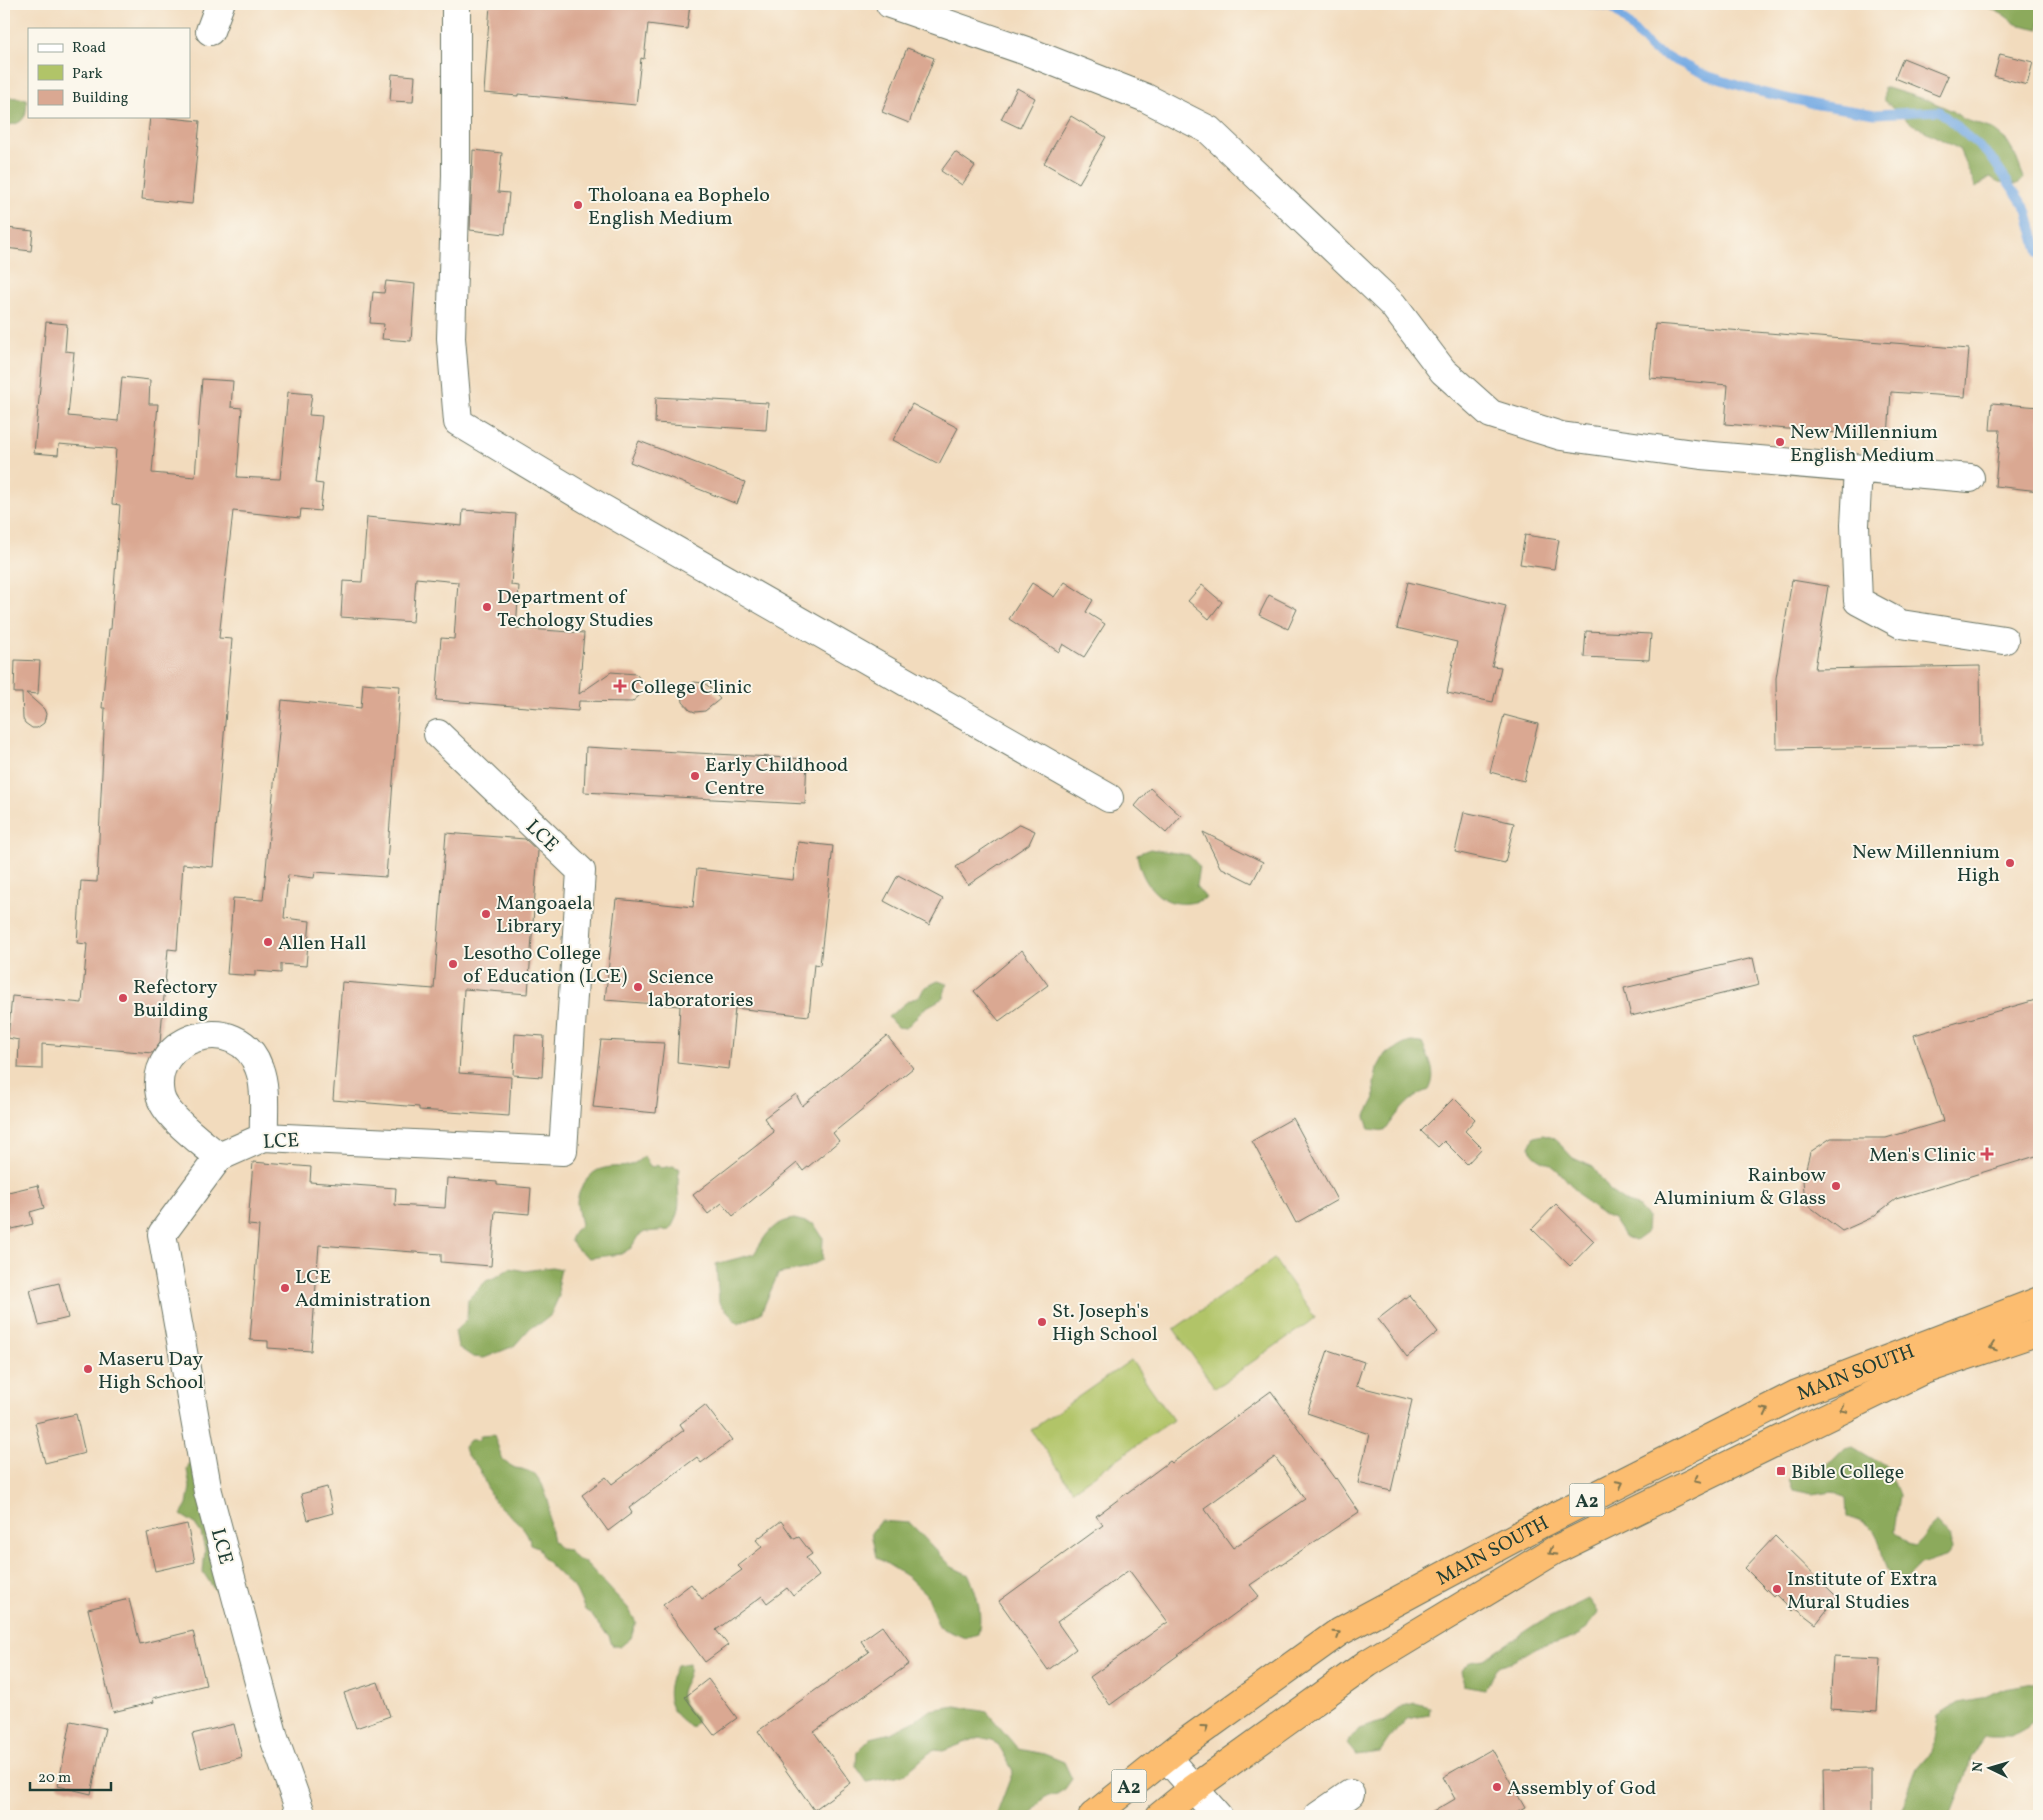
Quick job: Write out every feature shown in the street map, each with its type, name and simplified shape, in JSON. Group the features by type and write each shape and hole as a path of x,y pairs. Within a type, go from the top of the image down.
{"highway":[{"name":"MAIN SOUTH","path":"1093,1816 1166,1758 1339,1632 1542,1523 1797,1394 2039,1300"},
{"name":"MAIN SOUTH","path":"1160,1816 1193,1789 1368,1663 1555,1550 1921,1371 2039,1331"}],"street":[{"path":"210,31 220,4"},
{"path":"456,4 456,175 451,338 458,422 607,511 1109,798"},
{"path":"890,4 1028,52 1137,94 1209,130 1393,306 1443,371 1491,414 1561,436 1701,455 1970,478"},
{"path":"1858,468 1855,525 1858,601 1902,624 2004,640"},
{"name":"LCE","path":"302,1816 274,1738 208,1492 162,1234 219,1157 264,1137 563,1151 580,871 438,734"},
{"path":"219,1157 169,1113 160,1095 160,1078 165,1062 175,1049 189,1039 205,1035 222,1036 238,1042 250,1053 259,1068 263,1084 264,1137"},
{"path":"1166,1758 1218,1816"},
{"path":"1318,1816 1350,1794"}],"green space":[{"path":"1981,4 2029,4 2039,8 2039,29 2016,24 2004,15"},
{"path":"1884,87 1930,101 1953,111 1963,119 1992,129 2006,140 2016,157 2024,178 2018,184 2000,182 1990,177 1976,188 1959,149 1912,124 1884,100"},
{"path":"4,98 27,99 26,110 24,118 18,123 7,125 4,133"},
{"path":"1150,849 1189,855 1199,866 1196,886 1206,898 1180,903 1169,901 1160,896 1151,888 1145,878 1137,854"},
{"path":"938,981 947,984 943,998 925,1008 906,1028 897,1027 888,1017 908,1001 920,996 924,988"},
{"path":"1411,1042 1422,1043 1433,1072 1432,1084 1429,1090 1415,1097 1399,1112 1385,1131 1369,1129 1365,1117 1375,1098 1374,1084 1377,1069 1385,1054"},
{"path":"1543,1135 1554,1138 1573,1158 1593,1167 1611,1192 1627,1203 1637,1206 1647,1217 1646,1233 1635,1241 1624,1236 1613,1219 1588,1204 1555,1168 1535,1155 1529,1147 1534,1137"},
{"path":"644,1156 650,1166 654,1167 657,1165 661,1168 673,1166 680,1169 678,1210 670,1230 645,1232 638,1236 631,1248 621,1254 589,1258 577,1249 570,1240 574,1231 581,1225 577,1202 582,1187 592,1174 601,1169 627,1166"},
{"path":"794,1219 814,1224 823,1238 822,1260 804,1269 778,1274 761,1313 738,1324 719,1302 716,1264 754,1254 774,1227"},
{"path":"1274,1259 1315,1318 1215,1388 1174,1329"},
{"path":"552,1267 561,1269 558,1282 559,1296 550,1316 541,1323 531,1327 514,1346 484,1358 473,1357 458,1347 455,1331 467,1319 468,1299 486,1281 510,1268 525,1271"},
{"path":"1131,1360 1173,1420 1073,1490 1031,1430"},
{"path":"494,1435 503,1461 515,1468 535,1474 542,1484 549,1503 549,1522 553,1541 560,1549 569,1550 576,1559 587,1564 628,1608 636,1622 631,1638 620,1647 612,1645 609,1636 591,1614 585,1610 576,1590 543,1558 538,1547 530,1544 529,1538 522,1527 496,1503 479,1469 466,1454 464,1447 470,1440 479,1440 480,1436"},
{"path":"1853,1447 1888,1468 1899,1495 1894,1532 1908,1544 1915,1546 1937,1523 1949,1536 1953,1548 1948,1555 1921,1564 1907,1578 1893,1580 1887,1569 1876,1534 1861,1521 1847,1516 1846,1499 1831,1491 1812,1494 1793,1490 1789,1479 1804,1476 1812,1470 1833,1461 1845,1449"},
{"path":"192,1454 230,1608 222,1605 219,1594 203,1572 205,1550 201,1533 194,1523 181,1515 187,1505 190,1487 187,1470"},
{"path":"880,1521 910,1523 952,1567 969,1575 978,1604 980,1619 978,1634 965,1638 939,1627 926,1594 908,1577 876,1557 871,1533"},
{"path":"1588,1599 1598,1612 1587,1629 1578,1635 1559,1642 1537,1647 1515,1660 1499,1666 1485,1689 1464,1685 1461,1671 1471,1661 1484,1659 1537,1624"},
{"path":"689,1663 689,1673 682,1689 681,1697 697,1720 692,1727 683,1721 672,1708 668,1692 672,1675 677,1665"},
{"path":"2039,1682 2039,1712 2028,1727 2011,1737 1985,1737 1970,1757 1965,1778 1950,1816 1898,1816 1915,1771 1931,1752 1937,1715 1958,1702 1981,1698 2005,1688"},
{"path":"1415,1703 1430,1707 1429,1715 1407,1719 1380,1752 1356,1755 1347,1744 1359,1729 1384,1721 1403,1706"},
{"path":"956,1706 987,1712 1018,1749 1044,1754 1064,1762 1072,1779 1065,1789 1057,1794 1045,1797 1029,1816 996,1816 1013,1771 1001,1749 992,1740 980,1737 943,1751 935,1750 905,1774 867,1782 856,1766 857,1752 871,1738 891,1733 915,1721 930,1710"}],"building":[{"path":"490,4 690,4 687,29 648,24 644,59 641,58 636,105 518,94 518,96 484,93"},
{"path":"907,48 934,58 909,123 882,112"},
{"path":"2000,54 2033,62 2027,85 1994,76"},
{"path":"1903,58 1948,76 1939,96 1895,78"},
{"path":"392,74 415,76 413,102 390,101"},
{"path":"1017,88 1035,98 1020,128 1001,119"},
{"path":"1071,116 1106,137 1079,183 1044,163"},
{"path":"150,118 200,121 192,204 142,199"},
{"path":"473,150 502,153 498,192 509,193 505,234 470,230"},
{"path":"955,152 975,166 962,185 941,171"},
{"path":"7,228 33,231 31,251 5,248"},
{"path":"386,281 415,284 411,341 382,339 384,324 370,323 373,292 384,293"},
{"path":"46,322 67,324 65,351 74,352 68,416 118,421 122,377 150,380 149,404 158,404 152,473 195,477 202,379 233,381 231,407 242,408 237,477 280,479 288,392 312,394 309,415 322,416 315,483 323,484 320,511 301,509 300,518 233,511 219,638 232,639 213,867 183,864 177,950 168,949 160,1043 153,1053 42,1044 42,1069 18,1068 19,1040 8,1038 12,996 82,1003 87,944 77,943 81,881 97,882 105,708 102,708 109,629 111,629 120,505 112,504 116,449 59,444 58,455 34,453"},
{"path":"1655,324 1969,349 1965,397 1891,392 1888,437 1725,424 1728,385 1650,378"},
{"path":"656,397 768,403 766,430 655,423"},
{"path":"1992,403 2039,407 2039,491 1995,486 2000,430 1990,430"},
{"path":"912,404 958,428 939,464 893,440"},
{"path":"639,441 745,482 737,504 630,462"},
{"name":"Department of Techology Studies","path":"463,510 516,514 511,585 519,586 516,628 584,633 579,694 611,672 636,674 648,688 632,702 579,701 578,711 436,700 441,638 454,639 458,582 416,578 413,622 341,617 343,581 362,582 367,517 462,526"},
{"path":"1525,535 1559,540 1554,569 1520,564"},
{"path":"1792,580 1828,586 1815,669 1980,666 1981,746 1777,749 1776,678"},
{"path":"1065,582 1093,600 1086,612 1105,624 1084,657 1063,644 1059,652 1009,619 1032,583 1054,597"},
{"path":"1408,582 1506,606 1492,666 1501,667 1493,702 1447,693 1457,642 1397,628"},
{"path":"1202,585 1222,602 1209,619 1188,601"},
{"path":"1269,595 1297,609 1288,629 1259,615"},
{"path":"1586,631 1651,634 1649,660 1584,657"},
{"path":"15,660 40,661 38,694 26,693 44,709 46,714 44,723 37,728 32,728 25,723 23,719 22,693 14,693"},
{"path":"694,682 704,683 720,699 705,711 695,712 690,710 683,702 682,694 686,687"},
{"path":"363,683 400,686 386,877 315,872 314,878 288,875 284,918 310,921 306,966 281,964 281,973 255,971 255,976 227,974 233,898 263,900 282,700 361,708"},
{"path":"1504,715 1538,724 1524,781 1490,772"},
{"name":"Early Childhood Centre","path":"586,747 807,759 805,804 584,792"},
{"path":"1150,788 1181,816 1166,833 1135,806"},
{"path":"1464,812 1514,823 1505,863 1455,852"},
{"path":"1020,824 1035,831 1029,844 968,885 956,867"},
{"path":"1203,832 1263,862 1252,883 1220,867"},
{"path":"446,833 525,839 538,851 528,994 464,989 459,1073 511,1077 509,1116 419,1110 419,1107 333,1100 342,982 434,989"},
{"name":"Science laboratories","path":"798,842 833,846 820,965 814,964 809,1016 735,1008 729,1069 677,1063 680,1006 605,1000 616,899 693,907 697,869 793,880"},
{"path":"898,875 943,899 929,925 884,901"},
{"path":"1022,950 1048,985 999,1021 974,991"},
{"path":"1753,958 1759,985 1631,1016 1624,988"},
{"path":"2039,999 2039,1155 1896,1199 1871,1218 1842,1231 1805,1203 1803,1180 1810,1152 1831,1138 1886,1138 1943,1121 1914,1035"},
{"path":"515,1034 544,1036 542,1077 513,1075"},
{"path":"887,1036 913,1068 833,1133 839,1141 803,1171 797,1163 733,1216 722,1203 708,1214 693,1195 774,1132 764,1118 796,1094 802,1106"},
{"path":"601,1040 664,1043 656,1113 593,1107"},
{"path":"1454,1098 1475,1119 1465,1131 1482,1148 1467,1164 1444,1141 1438,1147 1421,1131"},
{"path":"1293,1118 1337,1200 1296,1223 1252,1141"},
{"name":"LCE Administration","path":"253,1162 311,1167 310,1182 396,1188 395,1205 445,1208 447,1178 497,1182 497,1185 531,1188 529,1214 495,1211 491,1266 441,1262 441,1254 319,1245 311,1351 268,1348 268,1341 250,1340 259,1226 248,1225"},
{"path":"38,1185 44,1208 30,1212 33,1224 4,1231 4,1193"},
{"path":"1556,1204 1594,1241 1570,1266 1532,1229"},
{"path":"59,1283 68,1318 39,1325 30,1290"},
{"path":"1409,1295 1438,1332 1407,1357 1378,1319"},
{"path":"1328,1350 1364,1362 1356,1386 1412,1400 1391,1491 1358,1483 1369,1434 1307,1413"},
{"path":"1271,1391 1359,1512 1250,1585 1259,1596 1110,1705 1090,1677 1168,1622 1129,1570 1057,1622 1076,1649 1048,1670 999,1601 1103,1525 1096,1516 1170,1461 1172,1463","holes":["1275,1457 1305,1499 1233,1548 1204,1508"]},
{"path":"705,1405 732,1440 701,1463 697,1457 629,1508 632,1513 608,1531 582,1495 606,1477 612,1484 684,1430 680,1424"},
{"path":"76,1414 85,1453 45,1463 35,1423"},
{"path":"327,1487 333,1513 308,1520 301,1494"},
{"path":"781,1521 794,1539 799,1537 812,1554 806,1558 819,1576 793,1596 787,1588 767,1603 762,1596 716,1630 728,1645 705,1662 663,1605 691,1584 702,1599 742,1570 738,1566 762,1547 756,1540"},
{"path":"187,1524 195,1562 155,1571 147,1533"},
{"path":"1775,1536 1837,1597 1816,1624 1795,1608 1792,1611 1775,1594 1773,1596 1745,1568"},
{"path":"129,1599 140,1644 193,1631 206,1685 153,1698 154,1702 113,1712 88,1609"},
{"path":"882,1626 909,1664 814,1732 851,1783 814,1810 758,1731 869,1652 861,1641"},
{"path":"1833,1657 1880,1659 1877,1712 1830,1709"},
{"path":"708,1679 737,1718 714,1735 685,1697"},
{"path":"378,1682 390,1716 356,1728 344,1693"},
{"path":"71,1721 105,1728 91,1794 58,1786"},
{"path":"234,1724 242,1757 201,1768 192,1734"},
{"path":"1492,1749 1525,1808 1511,1816 1426,1816 1455,1799 1443,1777"},
{"path":"1871,1769 1871,1816 1824,1816 1823,1770"}],"waterway":[{"path":"1589,4 1613,8 1652,50 1706,75 1756,91 1818,105 1875,114 1939,111 1990,156 2027,210 2039,254"}],"place":[{"name":"Tholoana ea Bophelo English Medium","path":"578,205"},
{"name":"New Millennium English Medium","path":"1780,442"},
{"name":"Department of Techology Studies","path":"487,607"},
{"name":"College Clinic","path":"620,686"},
{"name":"Early Childhood Centre","path":"695,776"},
{"name":"New Millennium High","path":"2010,863"},
{"name":"Mangoaela Library","path":"486,914"},
{"name":"Allen Hall","path":"268,942"},
{"name":"Lesotho College of Education (LCE)","path":"453,964"},
{"name":"Science laboratories","path":"638,987"},
{"name":"Refectory Building","path":"123,998"},
{"name":"Men's Clinic","path":"1987,1154"},
{"name":"Rainbow Aluminium & Glass","path":"1836,1186"},
{"name":"LCE Administration","path":"285,1288"},
{"name":"St. Joseph's High School","path":"1042,1322"},
{"name":"Maseru Day High School","path":"88,1369"},
{"name":"Bible College","path":"1781,1471"},
{"name":"Institute of Extra Mural Studies","path":"1777,1589"},
{"name":"Assembly of God","path":"1497,1787"}]}
